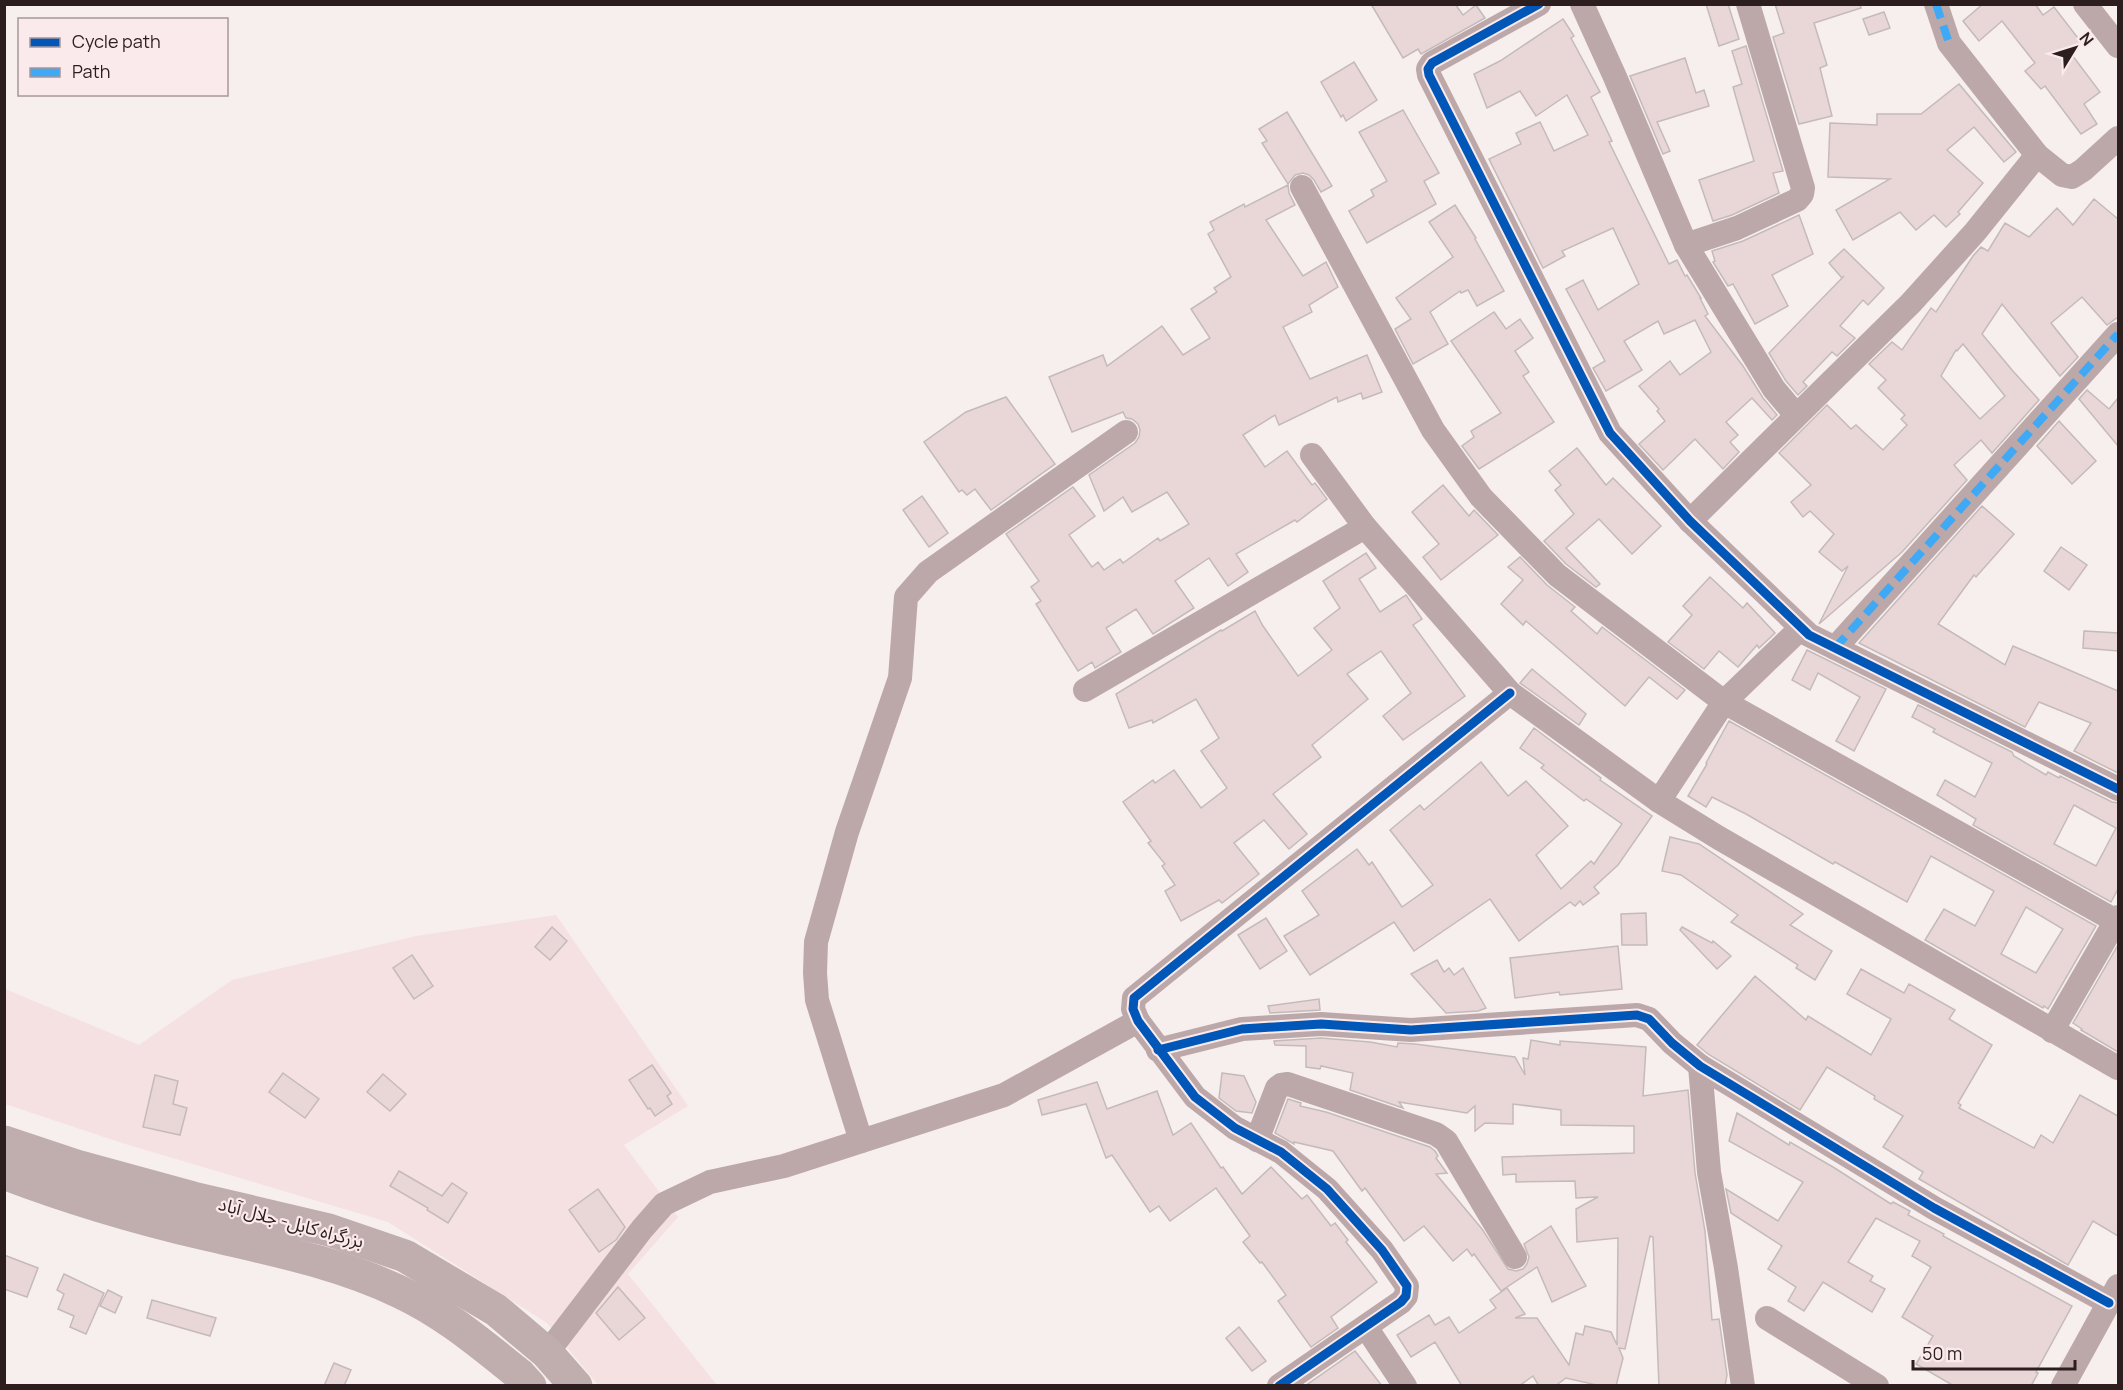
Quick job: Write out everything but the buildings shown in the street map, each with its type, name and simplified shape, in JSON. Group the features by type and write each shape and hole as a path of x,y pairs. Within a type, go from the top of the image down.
{"highway":[{"name":"بزرگراه کابل- جلال آباد","path":"4,1142 75,1166 182,1195 329,1230 405,1256 496,1311 547,1353 576,1386"},
{"name":"بزرگراه کابل- جلال آباد","path":"4,1173 58,1194 348,1269 402,1293 448,1318 520,1375 530,1386"}],"street":[{"path":"1539,4 1432,63 1428,69 1610,433 1690,521 1809,635 2118,789"},
{"path":"1582,4 1686,245 1774,389 1796,415"},
{"path":"1686,245 1737,228 1797,200 1802,194 1803,188 1748,4"},
{"path":"1936,4 1949,43 2037,155 2062,175 2072,177 2083,170 2118,138"},
{"path":"2085,4 2118,46"},
{"path":"1690,521 1911,303 1975,232 2037,155"},
{"path":"1302,187 1434,430 1481,497 1557,575 1724,702 2117,919 2052,1031"},
{"path":"1835,648 2117,337"},
{"path":"861,1141 817,1000 816,942 847,832 900,678 906,597 928,572 1126,432"},
{"path":"1312,455 1365,527 1510,693 1659,801 1719,838 2118,1068"},
{"path":"1085,690 1365,527"},
{"path":"1659,801 1724,702 1801,628"},
{"path":"1279,1386 1401,1302 1406,1296 1407,1286 1382,1250 1327,1189 1281,1152 1235,1128 1195,1097 1138,1021 1133,1009 1134,998 1510,693"},
{"path":"1158,1050 1242,1029 1322,1024 1411,1030 1636,1015 1649,1019 1672,1043 1700,1066 1934,1208 2114,1294 2063,1386"},
{"path":"547,1353 642,1229 664,1204 710,1182 784,1166 1004,1095 1138,1021"},
{"path":"1700,1066 1709,1172 1743,1386"},
{"path":"1257,1140 1277,1088 1288,1084 1436,1134 1446,1141 1515,1257"},
{"path":"1767,1318 1877,1386"},
{"path":"1366,1327 1405,1386"}],"shaded area":[{"path":"556,915 688,1106 624,1145 678,1217 628,1274 717,1385 598,1385 547,1323 388,1222 122,1143 5,1104 5,989 139,1045 232,980 416,936"}],"marked path":[{"path":"1936,4 1949,43"},
{"path":"1835,648 2118,334"}],"cycle path":[{"path":"1539,4 1432,63 1428,69 1610,433 1690,521 1809,635 2118,789"},
{"path":"1279,1386 1401,1302 1406,1296 1407,1286 1382,1250 1327,1189 1281,1152 1235,1128 1195,1097 1138,1021 1133,1009 1134,998 1510,693"},
{"path":"1158,1050 1242,1029 1321,1024 1411,1030 1637,1015 1649,1019 1672,1043 1700,1066 1934,1208 2109,1303"}]}
